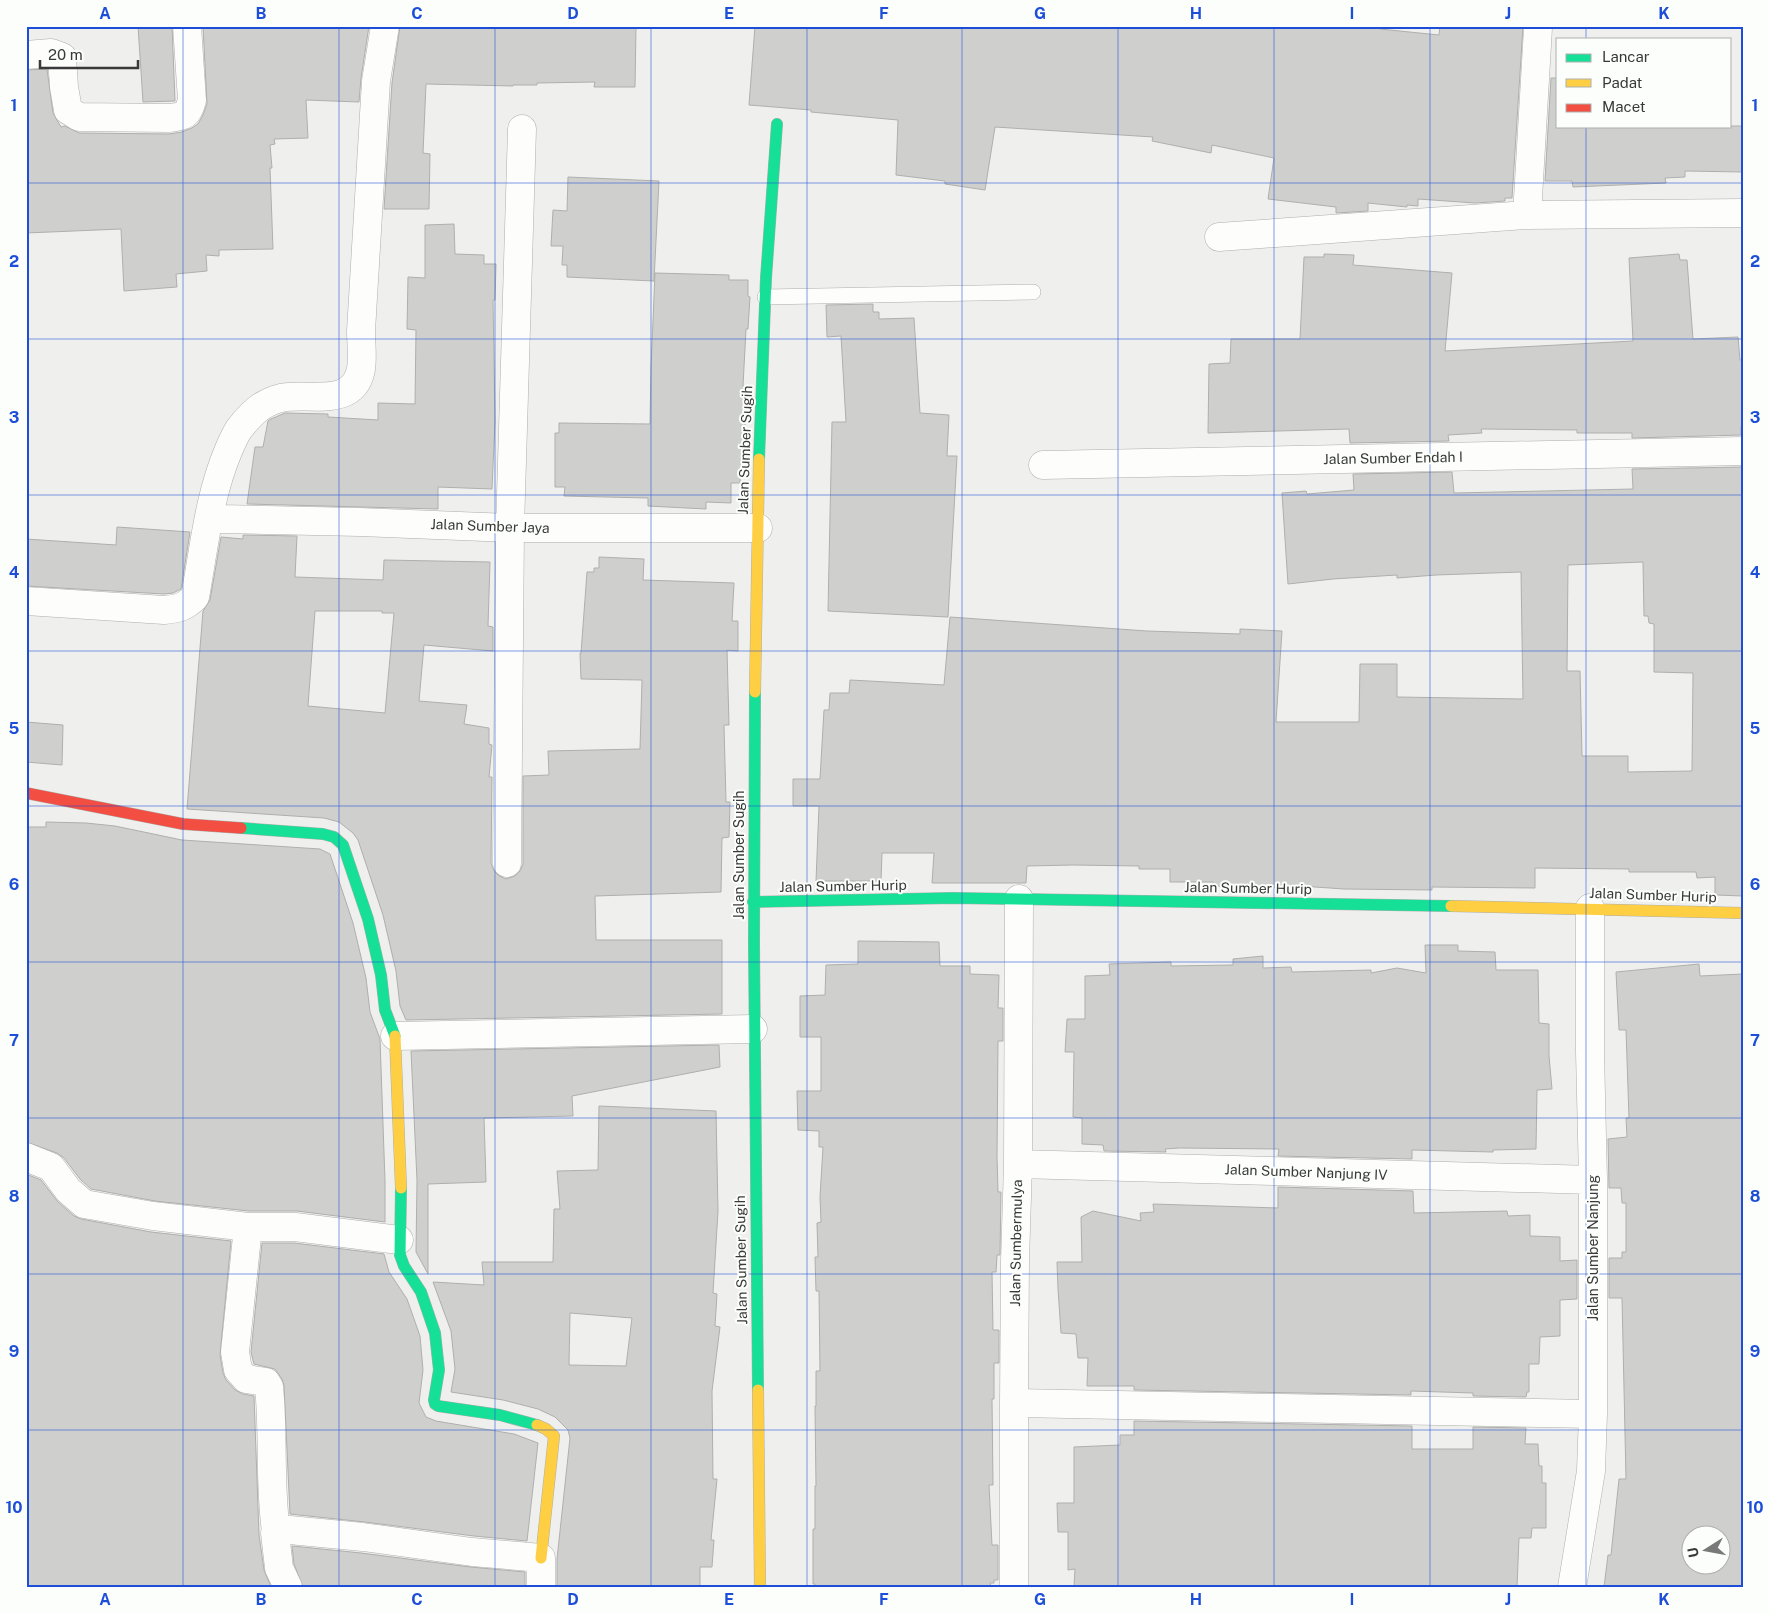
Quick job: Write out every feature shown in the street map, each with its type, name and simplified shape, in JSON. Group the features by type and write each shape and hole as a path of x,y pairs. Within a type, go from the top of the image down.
{"street":[{"path":"26,55 51,54 62,57 68,110 79,117 169,118 183,116 190,110 192,100 187,26"},
{"path":"26,601 164,610 178,609 188,604 195,597 206,529 222,465 237,431 257,408 281,398 340,395 354,387 361,369 361,331 376,81 385,26"},
{"path":"1527,215 1538,28"},
{"name":"Jalan Sumber Sugih","path":"760,1587 753,1029 754,709 765,297 777,124"},
{"path":"507,863 510,528 522,129"},
{"path":"1219,237 1527,215 1743,214"},
{"name":"Jalan Sumber Endah I","path":"1043,465 1743,451"},
{"name":"Jalan Sumber Jaya","path":"222,519 510,528 758,528"},
{"path":"26,793 183,824 323,834 334,837 343,845 368,919 380,975 385,1010 394,1036 401,1181 400,1254 404,1266 421,1292 435,1333 439,1370 434,1395 435,1404 517,1419 550,1432 554,1436 541,1558 541,1587"},
{"name":"Jalan Sumber Hurip","path":"753,902 953,898 1743,912"},
{"name":"Jalan Sumbermulya","path":"1014,1587 1019,899"},
{"name":"Jalan Sumber Nanjung","path":"1572,1587 1591,1471 1593,1414 1590,908"},
{"path":"394,1036 753,1029"},
{"path":"26,1157 51,1167 68,1190 84,1204 153,1216 248,1227 295,1226 399,1240"},
{"name":"Jalan Sumber Nanjung IV","path":"1018,1164 1593,1180"},
{"path":"248,1227 235,1352 238,1370 246,1379 266,1382 269,1387 273,1508 280,1568 288,1587"},
{"path":"1014,1402 1593,1414"},
{"path":"276,1531 279,1529 363,1537 472,1552 541,1558"}],"lane":[{"path":"765,297 1033,292"}],"path":[{"path":"26,1463 85,1468 97,1488 109,1494 126,1495 135,1500 140,1512 161,1517 167,1523 169,1542 166,1587"}],"building":[{"path":"138,26 172,26 175,101 143,102"},
{"path":"203,26 369,26 359,102 306,100 308,138 274,139 275,144 270,145 273,249 219,250 219,256 206,255 207,271 176,274 177,287 124,291 121,229 26,233 26,70 47,69 53,113 61,127 65,126 79,133 169,134 182,132 198,124 207,104"},
{"path":"400,26 636,26 635,87 594,87 595,82 537,83 537,85 513,86 426,84 423,153 430,154 429,209 384,209 392,83"},
{"path":"755,26 1380,26 1380,29 1439,35 1440,26 1523,26 1512,198 1505,198 1505,201 1475,203 1418,199 1418,206 1407,205 1407,207 1368,203 1368,211 1336,213 1336,207 1268,199 1274,158 1212,145 1211,153 1152,141 1153,137 995,127 985,190 945,184 945,181 896,175 898,120 749,105"},
{"path":"1551,78 1556,78 1556,128 1732,128 1732,126 1743,126 1743,172 1685,171 1685,177 1665,178 1666,183 1573,187 1572,181 1545,181"},
{"path":"568,177 659,181 654,281 567,277 567,265 562,265 563,246 551,246 553,210 567,211"},
{"path":"454,224 455,254 484,255 484,264 496,264 495,300 493,300 495,421 492,489 438,487 438,509 247,504 255,447 263,447 268,421 271,419 285,413 328,414 328,417 378,420 378,403 415,404 416,330 407,329 408,277 425,278 425,225"},
{"path":"1324,254 1354,255 1353,265 1452,273 1445,351 1633,341 1629,258 1679,254 1680,260 1687,260 1693,339 1738,337 1740,360 1743,360 1743,426 1741,426 1741,435 1632,438 1632,433 1577,433 1577,430 1481,429 1482,433 1448,435 1449,441 1350,443 1349,429 1208,433 1209,364 1230,363 1231,339 1300,339 1304,257 1324,257"},
{"path":"655,273 729,275 729,280 748,280 748,296 750,297 743,386 746,386 744,458 741,458 740,483 731,483 731,503 706,502 706,509 648,506 648,498 564,496 565,487 555,487 555,433 559,433 559,423 650,424"},
{"path":"873,304 873,312 879,312 879,319 914,318 920,413 949,415 947,456 957,456 948,617 828,611 832,422 846,422 841,336 827,337 826,305"},
{"path":"1742,467 1743,896 1715,895 1715,877 1697,878 1696,872 1629,872 1629,869 1535,868 1535,888 1432,887 1432,890 1344,889 1286,885 1286,888 1213,886 1213,882 1170,882 1170,869 1139,869 1139,866 1073,865 1027,866 1026,883 932,883 934,853 882,853 881,881 816,881 819,806 793,806 793,779 820,779 824,710 829,710 830,693 849,693 850,680 944,685 950,617 1147,631 1240,634 1240,629 1282,631 1276,722 1359,722 1360,664 1397,664 1397,697 1523,699 1521,572 1397,578 1397,575 1288,584 1282,493 1306,491 1307,494 1354,490 1353,474 1452,472 1454,493 1633,489 1632,469","holes":["1643,562 1644,616 1648,616 1649,623 1654,624 1654,672 1693,673 1692,771 1628,772 1628,756 1582,756 1580,671 1567,671 1568,565"]},
{"path":"117,527 190,532 181,589 173,593 164,594 26,586 26,539 116,545"},
{"path":"243,535 297,536 295,577 383,580 384,560 490,562 488,626 493,627 493,651 424,645 419,701 467,705 464,724 489,728 489,744 492,745 489,777 492,777 491,863 494,871 506,879 515,876 523,864 523,776 549,775 548,751 640,749 642,680 581,679 580,653 587,572 594,572 594,568 599,568 599,557 644,559 643,580 734,583 732,621 738,621 738,651 727,650 729,725 724,725 726,802 730,802 729,837 722,838 721,892 595,896 596,940 722,940 722,1014 406,1020 400,1006 396,971 383,915 358,840 353,833 339,822 324,818 187,809 203,611 210,600 221,537 243,539","holes":["315,611 382,611 382,613 394,613 385,713 308,706"]},
{"path":"26,722 63,725 62,765 26,762"},
{"path":"46,822 115,826 182,840 320,849 330,854 353,923 366,978 370,1012 380,1039 385,1222 297,1211 249,1211 155,1201 91,1189 80,1179 64,1158 57,1153 26,1142 26,827 46,827"},
{"path":"858,941 939,942 940,966 970,966 970,974 999,975 998,1008 1003,1008 1003,1041 998,1041 997,1156 998,1192 1001,1192 1000,1255 997,1255 996,1272 992,1272 993,1330 999,1330 999,1363 994,1363 994,1399 992,1399 993,1485 989,1485 992,1545 998,1545 998,1580 990,1583 991,1587 815,1587 815,1584 813,1584 813,1529 815,1529 816,1486 816,1371 820,1371 819,1291 816,1291 815,1257 818,1257 817,1223 821,1222 820,1197 823,1147 819,1147 819,1131 798,1130 797,1091 821,1091 821,1037 800,1037 800,996 825,995 826,965 858,964"},
{"path":"1425,945 1458,945 1458,951 1495,952 1496,970 1538,970 1539,1023 1549,1024 1552,1089 1537,1090 1536,1149 1493,1150 1493,1152 1412,1150 1412,1159 1278,1156 1279,1149 1179,1148 1165,1149 1166,1152 1104,1151 1103,1145 1082,1144 1082,1118 1073,1117 1074,1052 1065,1052 1067,1019 1085,1019 1085,976 1110,975 1109,964 1171,962 1171,966 1233,965 1233,959 1263,956 1263,968 1291,967 1292,972 1371,970 1371,973 1397,968 1426,973"},
{"path":"1699,964 1700,976 1743,974 1743,1587 1604,1587 1608,1555 1611,1555 1619,1479 1626,1479 1622,1298 1609,1298 1609,1258 1622,1258 1622,1252 1626,1252 1626,1203 1622,1203 1621,1188 1609,1188 1608,1139 1627,1137 1626,1118 1629,1118 1626,1030 1619,1030 1616,972"},
{"path":"719,1045 720,1067 572,1096 573,1116 484,1118 486,1182 428,1184 428,1274 416,1252 417,1180 411,1051"},
{"path":"599,1106 716,1111 718,1211 713,1293 717,1294 715,1326 720,1327 712,1391 713,1479 717,1479 711,1540 714,1540 712,1567 700,1567 700,1587 557,1587 557,1559 570,1438 568,1430 555,1417 538,1409 503,1400 451,1392 455,1369 451,1331 433,1282 484,1285 482,1262 553,1262 554,1209 560,1209 557,1171 598,1170","holes":["570,1313 632,1318 626,1366 569,1365"]},
{"path":"26,1174 41,1180 58,1202 74,1216 81,1219 151,1232 231,1241 220,1355 226,1380 235,1390 254,1396 259,1535 264,1570 271,1587 26,1587"},
{"path":"1278,1187 1413,1191 1414,1213 1507,1211 1508,1216 1530,1215 1530,1236 1560,1237 1560,1261 1577,1260 1577,1299 1560,1300 1560,1336 1540,1337 1539,1364 1529,1364 1529,1392 1527,1392 1526,1397 1473,1396 1473,1393 1411,1391 1411,1395 1134,1390 1134,1386 1087,1386 1088,1358 1078,1358 1076,1334 1061,1333 1057,1262 1082,1262 1081,1217 1093,1211 1141,1221 1140,1213 1154,1212 1153,1204 1278,1208"},
{"path":"262,1243 294,1243 384,1254 389,1272 407,1299 420,1336 423,1370 419,1403 426,1417 436,1421 514,1434 538,1443 527,1541 290,1514 284,1385 275,1369 254,1364 251,1352"},
{"path":"1134,1421 1412,1426 1412,1449 1473,1449 1473,1427 1526,1428 1525,1444 1538,1444 1539,1466 1542,1466 1542,1483 1546,1483 1546,1528 1532,1528 1531,1538 1519,1538 1517,1587 1074,1587 1075,1569 1068,1570 1068,1532 1058,1532 1057,1503 1074,1503 1074,1447 1120,1445 1120,1435 1134,1435"},
{"path":"292,1546 525,1572 525,1587 303,1587 294,1564"}],"traffic: fast":[{"path":"759,459 766,278 777,124"},
{"path":"755,692 754,944 758,1390"},
{"path":"241,828 323,834 334,837 343,845 368,919 381,975 385,1010 395,1036"},
{"path":"753,902 953,898 1451,906"},
{"path":"401,1188 400,1255 404,1266 421,1292 435,1333 439,1370 435,1404 500,1415 537,1425"}],"traffic: slow":[{"path":"755,692 759,459"},
{"path":"1451,906 1743,913"},
{"path":"395,1036 401,1188"},
{"path":"758,1390 760,1587"},
{"path":"537,1425 546,1429 554,1436 541,1558"}],"traffic: jam":[{"path":"26,793 183,824 241,828"}]}
